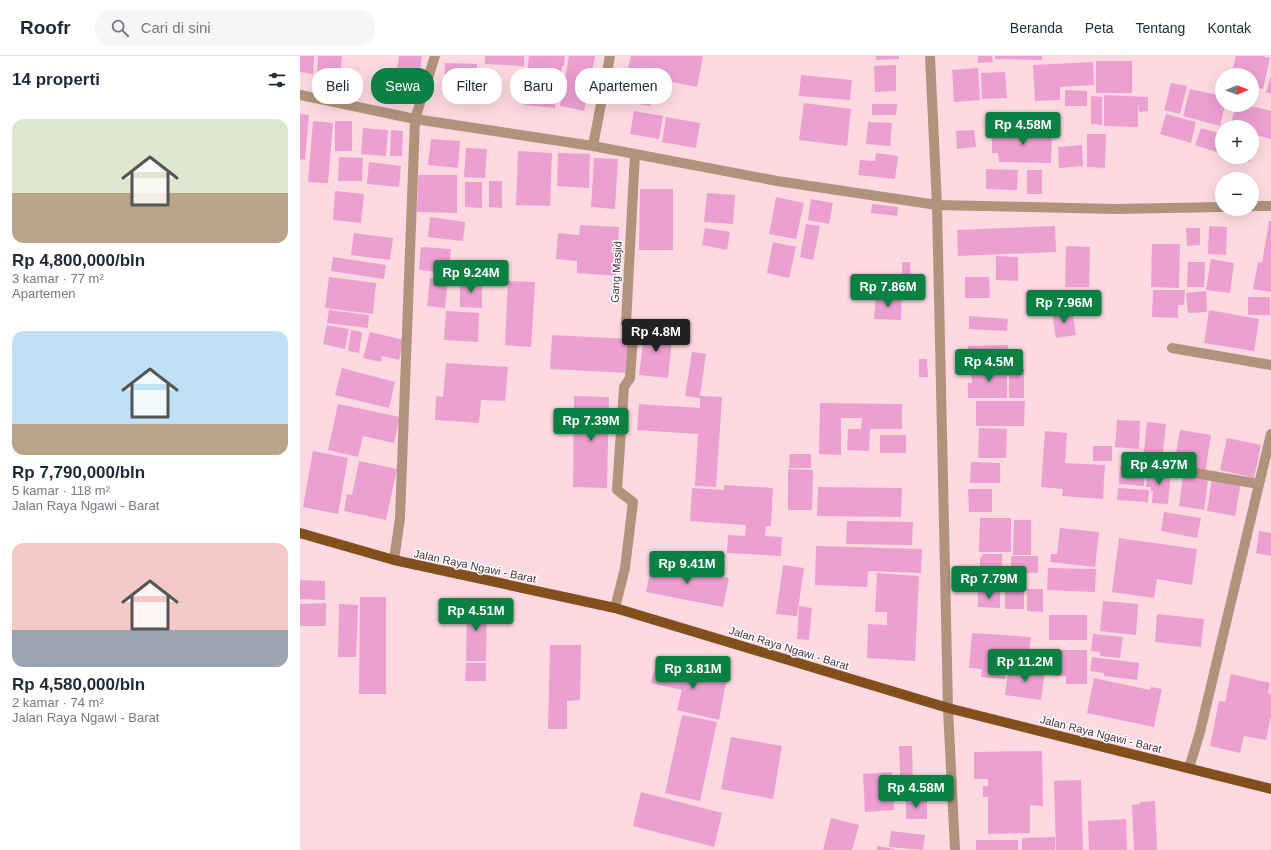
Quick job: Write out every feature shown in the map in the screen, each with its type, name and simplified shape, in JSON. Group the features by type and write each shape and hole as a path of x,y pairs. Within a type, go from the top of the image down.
{"main road":[{"name":"Jalan Raya Ngawi - Barat","path":"300,533 394,560 615,608 948,708 1271,789"}],"street":[{"path":"394,560 400,518 414,119 435,56"},
{"path":"593,146 610,56"},
{"path":"930,56 937,205 948,708 956,850"},
{"path":"300,95 414,119 593,146 777,181 937,205 1116,209 1215,207"},
{"name":"Gang Masjid","path":"615,608 624,568 633,502 618,490 624,387 630,378 632,338 626,323 635,154"},
{"path":"1259,206 1271,206"},
{"path":"1172,348 1271,365"},
{"path":"1188,768 1200,732 1271,434"},
{"path":"1136,463 1259,484"}],"building":[{"path":"300,56 314,56 312,74 300,72"},
{"path":"318,56 342,56 341,68 317,68"},
{"path":"399,56 422,56 420,68 397,68"},
{"path":"485,56 524,56 524,66 485,64"},
{"path":"529,56 565,56 564,66 562,66 562,68 528,68"},
{"path":"569,56 595,56 593,68 575,68 575,104 585,104 584,111 560,106 560,104 567,104 567,68"},
{"path":"631,56 703,56 697,87 672,82 672,68 628,68"},
{"path":"876,56 899,56 899,59 876,60"},
{"path":"978,56 992,56 993,62 978,63"},
{"path":"995,56 1042,56 1042,60 995,59"},
{"path":"1236,56 1262,56 1270,58 1263,89 1259,88 1259,68 1233,68"},
{"path":"1096,61 1132,61 1132,93 1096,93"},
{"path":"1093,62 1094,85 1060,87 1060,100 1035,101 1033,65"},
{"path":"445,63 477,64 477,68 445,68"},
{"path":"896,65 896,91 875,92 874,66"},
{"path":"978,68 980,100 954,102 952,70"},
{"path":"1005,72 1007,98 982,99 981,73"},
{"path":"801,75 852,80 850,100 799,96"},
{"path":"1271,76 1271,94 1266,92"},
{"path":"1171,83 1187,86 1180,114 1164,110"},
{"path":"1190,89 1215,94 1215,112 1223,112 1221,120 1215,120 1215,125 1183,116"},
{"path":"1065,90 1087,91 1087,106 1065,106"},
{"path":"1104,95 1148,97 1148,111 1139,112 1138,103 1138,127 1104,126"},
{"path":"1091,96 1102,97 1102,125 1091,124"},
{"path":"804,103 851,109 847,146 799,140"},
{"path":"524,104 555,104 555,108"},
{"path":"639,104 650,104 650,106"},
{"path":"872,104 897,104 896,115 872,115"},
{"path":"1259,108 1271,111 1271,139 1259,136 1259,120 1232,120 1234,112 1259,112"},
{"path":"634,111 663,116 659,139 630,134"},
{"path":"300,114 309,115 305,160 300,159"},
{"path":"1166,114 1196,122 1191,143 1160,134"},
{"path":"666,117 700,123 696,148 662,142"},
{"path":"313,121 333,123 328,183 308,182"},
{"path":"335,121 352,121 352,151 335,151"},
{"path":"868,122 892,123 890,146 866,144"},
{"path":"363,128 388,130 386,156 361,154"},
{"path":"1201,128 1215,132 1215,152 1195,145"},
{"path":"391,130 403,131 402,156 390,156"},
{"path":"974,130 976,147 957,149 956,131"},
{"path":"999,130 1052,131 1051,163 999,162 998,153 992,153 992,137 998,137"},
{"path":"1087,134 1106,134 1105,168 1087,167"},
{"path":"431,139 460,141 458,168 428,165"},
{"path":"1082,145 1083,166 1059,168 1058,147"},
{"path":"466,148 487,149 485,178 464,177"},
{"path":"518,151 552,153 550,206 516,205"},
{"path":"558,153 590,154 589,188 557,186"},
{"path":"876,153 898,156 895,179 858,175 860,160 875,161"},
{"path":"339,157 363,158 362,181 338,181"},
{"path":"594,158 618,159 615,209 591,207"},
{"path":"369,162 401,166 399,187 367,184"},
{"path":"986,169 1018,170 1017,190 986,189"},
{"path":"1027,170 1042,170 1042,194 1027,194"},
{"path":"418,175 457,175 457,213 417,212"},
{"path":"489,181 502,181 502,208 489,207"},
{"path":"465,182 482,182 482,208 465,207"},
{"path":"640,189 673,189 673,250 639,250"},
{"path":"335,191 364,194 361,223 333,220"},
{"path":"707,193 735,195 733,224 704,222"},
{"path":"776,197 804,203 796,239 769,234"},
{"path":"811,199 833,203 829,224 808,220"},
{"path":"872,204 898,207 897,216 871,213"},
{"path":"430,217 465,222 463,241 428,237"},
{"path":"1269,221 1271,221 1271,292 1253,289 1258,262 1262,263"},
{"path":"806,224 820,226 813,260 800,257"},
{"path":"580,225 619,227 616,276 577,273 577,261 556,259 558,233 579,235"},
{"path":"1055,226 1056,252 958,256 957,230"},
{"path":"1209,226 1227,227 1226,255 1208,254"},
{"path":"705,228 730,232 727,250 702,245"},
{"path":"1186,228 1200,228 1200,245 1187,246"},
{"path":"354,233 393,238 390,260 351,255"},
{"path":"773,242 796,247 789,278 767,273"},
{"path":"1152,244 1180,244 1179,288 1151,287"},
{"path":"1066,246 1090,247 1089,287 1065,287"},
{"path":"421,247 451,249 449,273 419,270"},
{"path":"996,256 1018,257 1018,281 996,280"},
{"path":"333,257 386,265 384,279 331,271"},
{"path":"1211,259 1234,263 1230,293 1206,290"},
{"path":"902,262 910,262 911,294 903,294"},
{"path":"1188,262 1205,262 1204,287 1187,287"},
{"path":"329,277 376,283 373,314 325,308"},
{"path":"965,277 989,277 990,298 965,298"},
{"path":"430,278 448,279 445,308 427,306"},
{"path":"460,281 482,281 482,308 460,307"},
{"path":"508,281 535,282 531,347 505,345"},
{"path":"1153,290 1185,290 1184,305 1178,305 1178,318 1152,317"},
{"path":"1206,291 1207,312 1188,313 1186,293"},
{"path":"876,295 902,296 901,320 874,319"},
{"path":"1248,297 1270,297 1270,315 1248,315"},
{"path":"329,310 369,315 368,328 327,323"},
{"path":"1072,310 1076,335 1056,338 1052,312"},
{"path":"1209,310 1259,319 1254,351 1204,343"},
{"path":"446,311 479,313 478,342 444,340"},
{"path":"969,316 1008,319 1007,331 969,329"},
{"path":"327,325 349,329 345,349 323,344"},
{"path":"645,328 673,331 668,378 639,375"},
{"path":"351,330 362,332 359,353 348,351"},
{"path":"370,332 404,340 399,360 382,356 381,362 363,358"},
{"path":"552,335 630,339 628,373 550,369"},
{"path":"1008,345 1008,364 968,364 968,346"},
{"path":"692,352 706,354 700,396 722,397 716,487 695,486 698,434 637,430 639,404 700,408 700,398 685,396"},
{"path":"919,359 927,359 928,377 919,377"},
{"path":"446,363 508,367 505,401 481,400 479,423 435,420 436,396 443,397"},
{"path":"980,366 1007,366 1007,398 968,398 968,383 972,383 971,374 980,373"},
{"path":"342,368 395,382 389,408 335,395"},
{"path":"1024,369 1024,398 1009,398 1009,370"},
{"path":"574,396 609,397 607,488 573,487"},
{"path":"976,401 1025,401 1024,426 976,426"},
{"path":"820,403 902,404 902,429 870,429 869,451 847,450 848,429 861,429 862,418 841,418 841,455 819,454"},
{"path":"338,404 400,417 394,443 363,436 358,457 328,450"},
{"path":"1117,420 1140,421 1139,449 1115,447"},
{"path":"1147,422 1166,424 1162,461 1143,459"},
{"path":"979,428 1007,429 1006,458 978,458"},
{"path":"1180,430 1211,435 1205,473 1192,471 1194,462 1175,459"},
{"path":"1045,431 1067,433 1065,463 1105,465 1103,499 1062,496 1063,489 1041,487"},
{"path":"880,435 906,435 906,453 880,453"},
{"path":"1227,438 1261,445 1254,478 1220,470"},
{"path":"1093,446 1112,446 1112,461 1093,461"},
{"path":"313,451 348,458 338,514 303,507"},
{"path":"790,454 811,454 811,468 789,468"},
{"path":"359,461 397,469 386,520 344,511 347,494 352,495"},
{"path":"971,462 1000,463 1000,483 970,483"},
{"path":"1120,466 1145,467 1144,486 1119,484"},
{"path":"788,469 813,470 812,510 788,510"},
{"path":"1154,470 1171,471 1168,504 1152,503 1153,491 1151,491 1151,487 1146,487 1147,471 1154,472"},
{"path":"1183,476 1208,480 1204,510 1179,506"},
{"path":"1212,478 1241,483 1235,516 1207,511"},
{"path":"724,485 773,488 771,526 766,526 765,536 782,537 781,556 727,553 728,535 745,536 746,525 690,521 692,488 724,490"},
{"path":"818,487 902,488 901,517 817,516"},
{"path":"1118,488 1149,490 1148,502 1117,500"},
{"path":"968,489 992,489 992,512 969,512"},
{"path":"1164,512 1201,518 1197,538 1161,531"},
{"path":"980,518 1011,518 1011,552 979,552"},
{"path":"1014,520 1031,520 1031,555 1013,555"},
{"path":"847,521 913,522 912,545 846,544"},
{"path":"1060,528 1099,532 1095,567 1050,562 1051,554 1057,554"},
{"path":"1259,531 1271,533 1271,556 1256,553"},
{"path":"1119,538 1197,549 1192,585 1157,579 1154,598 1112,592"},
{"path":"816,546 922,549 921,573 868,571 867,587 815,585"},
{"path":"982,554 1002,554 1002,572 980,572 980,557 982,557"},
{"path":"1011,556 1038,556 1038,573 1011,572"},
{"path":"652,562 729,578 723,607 646,592"},
{"path":"783,565 804,568 797,616 776,614"},
{"path":"1048,568 1096,569 1095,592 1047,590"},
{"path":"877,573 919,576 915,661 867,658 868,624 887,625 887,612 875,612"},
{"path":"973,573 1016,574 1016,590 972,589"},
{"path":"300,580 325,581 325,600 300,599"},
{"path":"1017,589 1024,589 1024,609 1005,609 1005,592 1017,592"},
{"path":"1027,589 1043,589 1043,612 1027,611"},
{"path":"978,591 1000,592 1000,608 978,607"},
{"path":"360,597 386,597 386,694 359,694"},
{"path":"1103,601 1138,604 1136,635 1100,631"},
{"path":"326,603 326,626 300,626 300,604"},
{"path":"339,604 358,605 356,657 338,657"},
{"path":"467,604 487,604 486,661 466,661"},
{"path":"799,606 812,608 809,640 797,639"},
{"path":"1157,614 1204,619 1201,647 1155,642"},
{"path":"1049,615 1087,615 1087,640 1049,640"},
{"path":"972,633 1031,637 1028,665 1006,663 1005,679 981,677 982,669 969,668"},
{"path":"1093,634 1123,637 1120,658 1100,656 1100,652 1091,651"},
{"path":"550,645 581,645 580,700 567,701 567,729 548,729"},
{"path":"1053,650 1087,650 1087,684 1066,684 1066,676 1053,676"},
{"path":"1092,657 1139,663 1137,680 1104,676 1104,673 1090,671"},
{"path":"466,663 486,663 486,681 465,681"},
{"path":"656,663 727,678 719,720 677,710 682,690 651,683"},
{"path":"1009,666 1045,671 1041,700 1005,695"},
{"path":"1231,674 1270,683 1268,693 1271,694 1271,716 1266,740 1244,736 1240,753 1210,746 1219,701 1225,702"},
{"path":"1094,678 1150,690 1151,687 1162,689 1154,727 1087,713"},
{"path":"682,715 717,722 700,801 665,793"},
{"path":"731,737 782,746 773,799 721,789"},
{"path":"899,746 912,746 913,793 901,793"},
{"path":"1042,751 1043,806 1030,805 1030,833 988,834 988,797 983,797 983,786 988,786 988,779 974,779 974,752"},
{"path":"892,772 894,810 865,812 863,774"},
{"path":"1081,780 1083,850 1056,850 1054,781"},
{"path":"641,792 722,813 714,847 633,826"},
{"path":"906,799 927,799 927,819 906,819"},
{"path":"1155,801 1157,850 1134,850 1132,805 1140,804 1140,802"},
{"path":"831,818 859,825 852,850 823,850"},
{"path":"1126,819 1127,850 1089,850 1088,821"},
{"path":"891,831 925,835 923,850 889,847"},
{"path":"1055,837 1055,850 1022,850 1022,838"},
{"path":"976,840 1018,840 1018,850 976,850"},
{"path":"877,846 894,849 894,850 877,850"}]}
